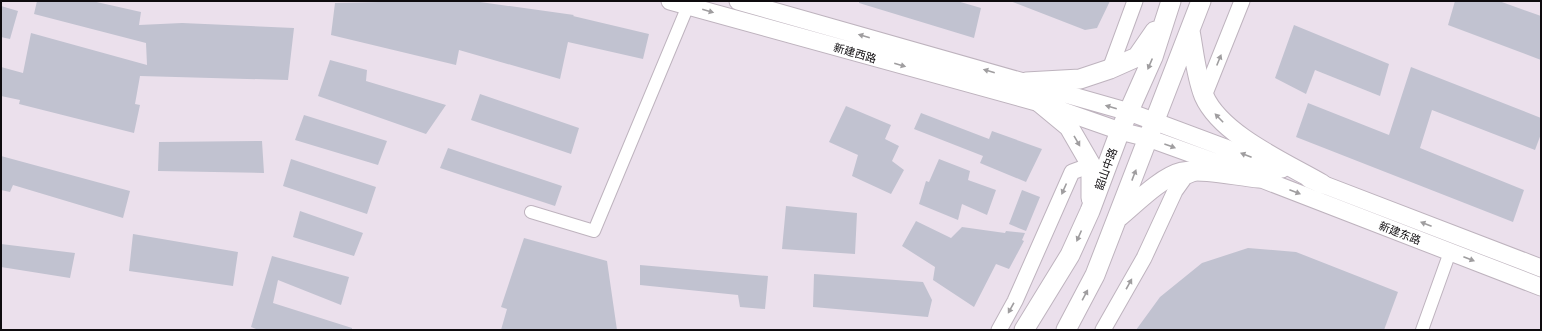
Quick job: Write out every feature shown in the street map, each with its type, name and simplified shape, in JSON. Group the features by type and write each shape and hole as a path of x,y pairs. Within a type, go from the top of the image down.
{"main road":[{"name":"新建西路","path":"670,1 689,4 1040,104 1120,131 1151,129"},
{"name":"新建西路","path":"738,1 1129,112 1151,129"},
{"path":"1066,330 1095,275 1201,1"},
{"path":"1026,82 1080,79 1110,69 1137,57 1168,9"},
{"name":"韶山中路","path":"1024,330 1070,255 1090,211 1120,131 1153,57 1168,9"},
{"path":"1190,31 1197,71 1204,96 1211,110 1234,133 1322,184"},
{"path":"1040,104 1068,126 1091,165 1090,211"},
{"name":"新建东路","path":"1151,129 1259,178 1541,287"},
{"name":"新建东路","path":"1151,129 1322,184 1541,268"},
{"path":"1118,218 1164,181 1181,172 1200,172 1259,178"}],"street":[{"path":"1110,69 1135,1"},
{"path":"1204,96 1242,1"},
{"path":"531,212 594,231 689,4"},
{"path":"999,330 1015,301 1072,172 1091,165"},
{"path":"1103,330 1144,258 1175,191 1185,177 1200,172"},
{"path":"1422,330 1450,252"}],"building":[{"path":"37,1 92,1 141,12 139,25 182,23 294,28 288,80 140,76 135,104 140,105 134,133 19,104 20,100 1,96 1,67 23,73 31,33 147,65 146,43 34,14"},
{"path":"473,1 574,15 573,16 649,34 643,59 568,42 560,79 459,50 456,65 331,35 335,3"},
{"path":"859,1 957,1 981,8 974,38 859,3"},
{"path":"1010,1 1110,1 1097,28 1085,30"},
{"path":"1455,1 1499,1 1541,16 1541,60 1448,25"},
{"path":"1,6 18,11 10,39 1,37"},
{"path":"1294,25 1389,64 1380,96 1315,70 1306,94 1275,78"},
{"path":"330,60 367,70 366,81 446,105 426,134 318,96"},
{"path":"1411,67 1541,118 1541,134 1535,150 1432,110 1420,148 1524,190 1513,222 1296,137 1308,103 1389,135"},
{"path":"480,94 579,128 571,154 471,120"},
{"path":"846,106 891,125 885,139 899,146 892,161 904,170 891,194 852,176 858,155 829,142"},
{"path":"921,113 989,139 992,131 1042,149 1026,182 980,163 983,156 914,129"},
{"path":"304,115 387,141 378,165 295,140"},
{"path":"262,141 264,173 158,171 159,142"},
{"path":"448,148 562,186 555,206 440,168"},
{"path":"1,156 130,191 123,218 13,185 10,192 1,190"},
{"path":"291,159 376,187 367,214 283,186"},
{"path":"939,159 970,171 968,180 996,190 987,215 962,204 958,220 919,204 926,181 929,182"},
{"path":"1022,190 1040,197 1026,231 1009,224"},
{"path":"786,206 857,213 855,254 782,249"},
{"path":"300,211 363,233 354,256 293,237"},
{"path":"916,221 951,238 962,227 1005,233 1006,231 1025,233 1022,240 1024,241 1009,269 996,264 974,307 933,280 935,267 902,246"},
{"path":"133,234 238,252 233,286 129,271"},
{"path":"524,238 607,261 617,330 501,330 507,309 501,307"},
{"path":"1,244 75,253 70,278 1,267"},
{"path":"1248,248 1296,252 1398,292 1384,330 1136,330 1160,297 1202,263"},
{"path":"272,256 349,277 341,305 278,280 273,303 352,328 352,330 259,330 251,327"},
{"path":"640,265 768,276 765,309 740,307 738,295 640,285"},
{"path":"814,274 923,282 932,300 928,317 813,307"}]}
